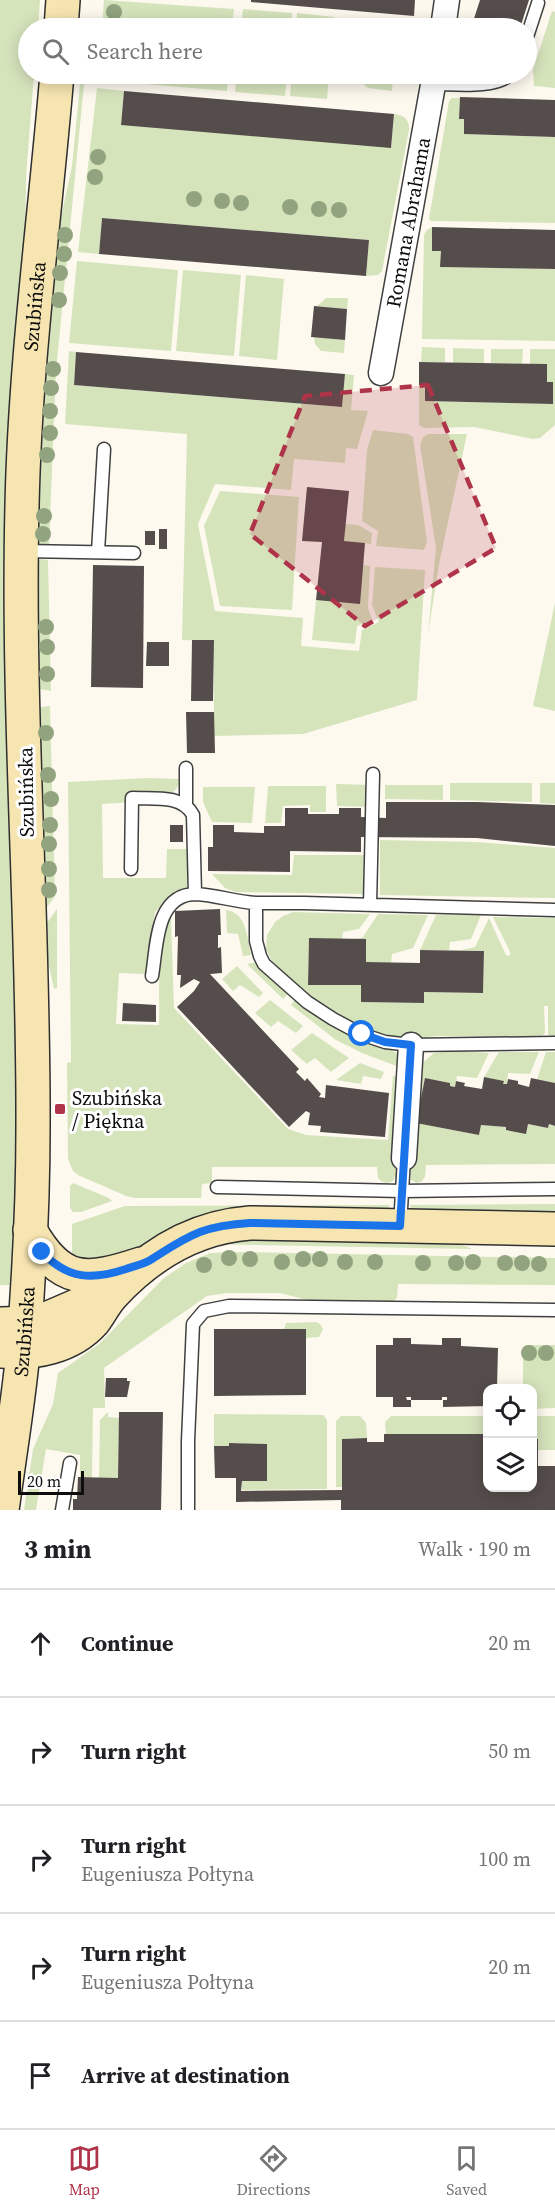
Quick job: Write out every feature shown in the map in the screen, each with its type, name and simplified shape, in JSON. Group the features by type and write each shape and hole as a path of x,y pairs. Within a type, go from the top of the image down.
{"main road":[{"path":"62,18 63,0"},
{"name":"Szubińska","path":"2,1510 12,1338 28,1274 33,1129 21,621 22,506 28,382 56,84"},
{"path":"12,1338 61,1345 93,1322 111,1296 151,1260 186,1238 225,1225 250,1223 555,1229"},
{"path":"30,1230 42,1252 52,1263 63,1270 87,1277 106,1275 151,1260"}],"street":[{"path":"444,18 447,0"},
{"name":"Romana Abrahama","path":"381,373 433,84"},
{"path":"404,1158 411,1045"}],"lane":[{"path":"533,18 538,3"},
{"path":"98,552 104,449"},
{"path":"22,551 134,553"},
{"path":"186,768 186,806"},
{"path":"370,905 373,774"},
{"path":"131,869 132,798 179,801 193,815 195,894"},
{"path":"152,976 162,916 174,901 195,894 256,903 555,910"},
{"path":"256,903 256,941 264,964 294,993 333,1019 362,1034 385,1042 411,1045 555,1043"},
{"path":"400,1226 404,1158"},
{"path":"217,1188 402,1191 555,1190"},
{"path":"188,1510 188,1441 193,1324 204,1311 229,1306 555,1310"},
{"path":"62,1510 70,1463"}],"highlighted area":[{"path":"428,385 496,548 365,626 250,534 305,396"}],"green space":[{"path":"0,0 40,0 39,18 18,18 18,84 33,84 26,177 25,261 21,1112 15,1285 0,1285"},
{"path":"104,0 234,9 233,18 103,18"},
{"path":"243,9 292,13 292,18 242,18"},
{"path":"552,11 555,12 555,88 534,86 537,84 537,58"},
{"path":"297,13 334,17 334,18 297,18"},
{"path":"80,84 84,84 56,371 49,544 34,544 35,478 55,245 72,166"},
{"path":"145,84 227,84 227,91"},
{"path":"236,84 286,84 285,96 235,92"},
{"path":"291,84 328,84 327,99 290,96"},
{"path":"364,84 393,84 392,91 368,88"},
{"path":"97,88 124,91 121,124 391,147 394,114 403,117 408,123 409,130 382,271 378,275 366,276 369,240 102,218 99,254 78,252"},
{"path":"452,98 460,98 459,119 464,119 464,134 555,137 555,223 431,221 429,219 449,101"},
{"path":"432,227 432,250 441,251 441,267 555,269 555,341 422,339 424,235"},
{"path":"77,261 178,270 171,351 69,343"},
{"path":"183,270 241,275 234,356 176,351"},
{"path":"246,275 284,279 277,360 239,356"},
{"path":"326,298 348,298 347,309 317,306"},
{"path":"314,337 345,340 344,353 321,351 315,344"},
{"path":"422,347 445,348 445,362 421,362"},
{"path":"453,348 484,349 484,363 453,363"},
{"path":"491,349 523,349 522,364 491,363"},
{"path":"530,349 555,349 555,425 540,438 533,439 474,427 424,428 419,425 419,385 425,385 425,401 553,404 553,383 547,382 547,364 530,364"},
{"path":"69,351 76,352 74,385 342,407 345,374 354,375 351,410 368,411 357,449 346,448 345,463 294,459 291,490 215,484 198,524 215,611 303,618 301,646 359,651 362,630 379,622 372,605 375,567 425,570 417,700 303,734 214,736 214,641 182,640 187,434 65,424"},
{"path":"373,430 408,434 413,437 427,542 424,550 376,546 378,531 362,521 367,450"},
{"path":"428,434 467,434 439,564 428,634 436,548 420,445 423,437"},
{"path":"220,491 299,497 292,610 220,606 204,526"},
{"path":"345,524 358,525 372,533 371,544 344,541"},
{"path":"41,559 48,560 51,691 40,689 37,686 36,562"},
{"path":"363,565 370,566 368,608 372,620 357,626 355,644 312,640 316,600"},
{"path":"555,603 555,711 533,706"},
{"path":"50,706 55,896 40,918 38,709"},
{"path":"147,778 180,779 174,791 159,797 102,804 103,878 166,878 167,849 187,849 187,888 173,895 155,912 145,974 119,973 116,1024 159,1025 161,955 166,928 171,917 174,1008 288,1129 306,1135 388,1140 393,1076 401,1078 396,1176 393,1181 387,1183 380,1180 377,1167 212,1167 212,1183 202,1184 201,1198 135,1198 73,1171 68,1159 67,1063 71,1062 68,782"},
{"path":"450,783 532,783 532,802 450,800"},
{"path":"540,783 555,783 555,804 540,803"},
{"path":"336,784 371,785 370,807 337,806"},
{"path":"385,785 443,785 443,800 385,799"},
{"path":"268,786 326,786 326,812 310,812 310,805 283,806 281,823 265,823"},
{"path":"203,787 255,787 252,823 212,822 203,802"},
{"path":"380,840 476,842 555,848 555,898 380,895"},
{"path":"294,855 364,855 363,894 236,892 225,888 212,874 292,875"},
{"path":"57,909 57,988 54,989 41,931"},
{"path":"226,910 233,912 242,921 251,955 243,956 238,934 227,933"},
{"path":"293,912 370,914 359,929 343,932 342,939 309,939 308,984 361,985 361,1002 423,1003 424,992 483,993 484,951 461,950 475,947 489,918 506,955 510,956 493,917 555,918 555,1037 548,1034 548,1006 544,1006 545,1033 541,1037 386,1037 376,1035 329,1013 276,969 266,949 267,935 275,922"},
{"path":"378,914 428,915 413,948 392,954 391,963 366,962 355,939 363,937"},
{"path":"436,915 481,915 471,939 450,942 449,950 420,950"},
{"path":"257,962 288,994 283,999 247,964"},
{"path":"237,966 263,993 259,997 240,985 233,991 222,979"},
{"path":"295,999 397,1053 402,1068 362,1053 336,1040 291,1005"},
{"path":"270,1000 303,1026 296,1033 278,1021 271,1027 255,1013"},
{"path":"312,1033 349,1058 331,1072 315,1058 307,1064 291,1050"},
{"path":"454,1051 489,1053 477,1078 457,1076 455,1087 450,1086 450,1083 425,1078 417,1123 479,1135 481,1125 506,1127 506,1130 528,1124 548,1128 549,1124 555,1126 555,1164 426,1165 425,1177 422,1181 417,1183 411,1180 410,1163 421,1064 434,1053"},
{"path":"499,1052 539,1052 530,1074 508,1073 507,1084 503,1084 503,1081 484,1077"},
{"path":"546,1052 555,1052 555,1083 537,1079"},
{"path":"360,1063 384,1072 381,1079 363,1076 361,1084 336,1080"},
{"path":"73,1183 112,1201 81,1212 73,1212 70,1208 70,1186"},
{"path":"555,1204 555,1218 412,1211 410,1205"},
{"path":"390,1205 387,1211 117,1263 72,1264 72,1224 125,1206"},
{"path":"223,1239 445,1239 473,1249 207,1244"},
{"path":"210,1253 555,1258 555,1285 398,1284 397,1298 392,1302 315,1302 280,1293 227,1293 207,1296 104,1368 105,1408 93,1408 92,1477 80,1477 80,1455 46,1449 36,1510 24,1510 33,1449 53,1404 58,1373 99,1344 164,1278 186,1263"},
{"path":"316,1322 323,1329 319,1337 306,1338 306,1329 284,1329 286,1323"},
{"path":"526,1345 555,1345 555,1408 537,1409 537,1384 523,1384 523,1347"},
{"path":"108,1412 108,1417 119,1418 118,1478 99,1478 100,1420"},
{"path":"214,1414 323,1415 327,1420 327,1489 242,1490 242,1481 267,1480 242,1443 214,1446"},
{"path":"341,1416 360,1416 366,1423 367,1438 342,1439 342,1487 336,1487 336,1421"},
{"path":"391,1416 483,1416 483,1434 386,1434 385,1422"},
{"path":"537,1416 555,1416 555,1450 538,1450"}],"building":[{"path":"251,0 415,0 414,16 251,2"},
{"path":"480,0 529,0 523,18 474,18"},
{"path":"124,91 394,114 391,148 121,125"},
{"path":"460,97 555,100 555,137 464,134 464,119 459,119"},
{"path":"102,218 369,240 366,276 99,254"},
{"path":"432,227 555,230 555,269 440,267 441,251 432,251"},
{"path":"314,306 347,309 345,340 311,337"},
{"path":"76,352 345,374 342,407 74,385"},
{"path":"419,362 547,364 547,382 553,382 553,404 425,401 425,385 419,385"},
{"path":"307,487 349,491 344,541 365,543 360,604 316,600 322,542 302,541"},
{"path":"159,529 167,529 167,549 159,549"},
{"path":"145,531 155,531 155,545 145,545"},
{"path":"93,565 144,566 143,688 91,687"},
{"path":"192,640 214,640 213,701 191,701"},
{"path":"147,642 169,642 169,666 146,666"},
{"path":"186,712 214,712 215,753 187,753"},
{"path":"386,802 555,805 555,846 477,838 361,837 361,852 290,851 290,872 208,871 208,847 213,847 213,825 234,825 234,832 264,833 264,826 285,826 285,808 308,808 308,814 339,814 339,808 361,808 361,817 386,818"},
{"path":"170,825 183,825 183,842 170,842"},
{"path":"220,909 221,935 218,935 218,948 221,947 222,973 210,974 299,1069 296,1072 305,1081 307,1078 321,1094 319,1097 325,1098 326,1085 389,1093 385,1137 320,1132 321,1126 308,1125 310,1113 306,1111 289,1127 177,1007 200,982 194,979 180,988 181,975 177,975 178,936 175,937 175,911"},
{"path":"309,938 366,939 366,962 420,963 420,950 484,951 483,993 424,992 424,1003 361,1002 361,985 308,985"},
{"path":"123,1003 156,1005 156,1022 122,1021"},
{"path":"484,1077 504,1081 503,1084 507,1084 508,1079 518,1081 518,1084 529,1087 531,1078 555,1083 555,1126 549,1124 548,1128 528,1124 526,1134 506,1130 506,1127 481,1125 479,1135 416,1123 425,1078 450,1083 450,1086 455,1087 456,1081 465,1083 464,1086 482,1089"},
{"path":"214,1329 306,1329 306,1395 214,1396"},
{"path":"393,1338 411,1338 411,1344 442,1345 442,1338 461,1338 461,1346 498,1348 497,1384 483,1384 483,1406 443,1407 443,1400 447,1400 447,1397 442,1397 442,1400 411,1400 411,1407 393,1407 393,1397 376,1397 376,1345 393,1345"},
{"path":"106,1378 127,1378 127,1381 130,1381 127,1397 105,1397"},
{"path":"119,1412 163,1412 161,1510 73,1510 73,1499 77,1499 78,1477 118,1478"},
{"path":"384,1434 483,1434 483,1492 537,1492 538,1439 538,1466 555,1466 555,1510 341,1510 341,1500 236,1502 236,1478 215,1478 214,1446 229,1446 229,1443 267,1444 267,1481 242,1481 241,1491 342,1490 342,1439 367,1438 367,1442 384,1442"}],"place":[{"name":"Szubińska / Piękna","path":"60,1109"}],"route":[{"path":"42,1252 52,1263 63,1270 87,1277 106,1275 151,1260 186,1238 225,1225 250,1223 400,1226 411,1045 385,1042 362,1034"}]}
